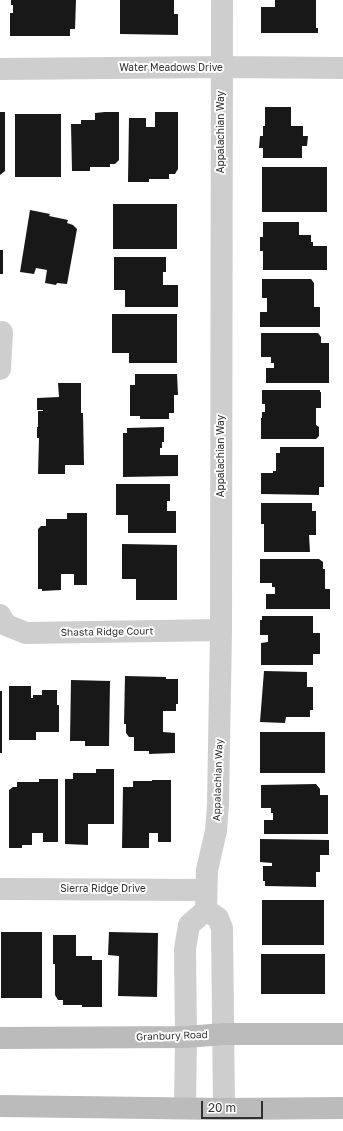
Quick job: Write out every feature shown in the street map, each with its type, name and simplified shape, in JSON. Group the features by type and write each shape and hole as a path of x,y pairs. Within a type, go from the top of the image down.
{"main road":[{"name":"Granbury Road","path":"0,1038 186,1037 224,1034 343,1034"},
{"path":"0,1106 185,1107 224,1109 343,1108"}],"street":[{"name":"Appalachian Way","path":"206,900 207,870 216,831 218,805 221,630 222,0"},
{"name":"Water Meadows Drive","path":"0,69 221,67 343,68"},
{"path":"0,369 2,332"},
{"name":"Shasta Ridge Court","path":"0,615 6,625 26,633 221,630"},
{"name":"Sierra Ridge Drive","path":"0,889 206,900"},
{"path":"185,1107 186,949 189,925 206,900 218,918 222,928 224,1109"}],"building":[{"path":"11,0 76,0 75,29 70,29 70,36 10,36 10,13 13,13 13,5 11,5"},
{"path":"120,0 174,0 174,14 178,14 178,35 120,34"},
{"path":"275,0 316,0 316,28 318,28 318,33 261,33 261,7 275,7"},
{"path":"265,107 291,107 291,126 303,126 303,136 308,136 307,146 302,146 302,158 263,158 263,148 259,148 260,136 263,136 263,126 265,126"},
{"path":"0,112 5,112 5,171 0,175"},
{"path":"119,112 119,160 115,164 110,164 110,167 90,167 90,171 72,171 71,124 81,124 81,120 95,120 95,113"},
{"path":"155,112 178,112 178,169 175,174 169,174 169,179 149,179 149,182 128,182 129,118 146,118 146,127 155,127"},
{"path":"15,114 61,114 61,177 15,177"},
{"path":"262,167 327,167 327,212 262,212"},
{"path":"113,204 177,204 177,249 113,249"},
{"path":"30,210 50,214 49,216 68,220 67,223 73,225 77,229 67,284 57,283 56,285 45,283 47,270 36,268 34,274 20,272"},
{"path":"263,222 299,222 299,235 311,235 311,242 313,242 313,246 327,246 327,270 263,270 263,251 260,251 260,237 263,237"},
{"path":"0,250 3,250 3,274 0,274"},
{"path":"114,257 166,257 166,272 163,272 163,285 178,285 178,307 125,307 125,290 114,290"},
{"path":"262,279 311,279 314,283 314,307 320,307 320,327 260,327 260,312 267,312 267,298 262,298"},
{"path":"112,314 177,314 177,363 129,363 129,353 112,353"},
{"path":"261,333 318,333 321,337 321,343 329,343 329,383 266,383 266,368 274,368 274,363 271,363 271,357 261,357"},
{"path":"135,374 177,374 178,395 174,395 174,413 169,413 169,419 140,419 140,416 130,416 130,385 135,385"},
{"path":"58,383 81,383 84,465 65,465 65,474 38,474 38,411 43,410 37,410 37,398 59,397"},
{"path":"262,390 320,390 321,408 316,408 316,425 319,427 319,436 316,439 261,439 261,418 262,412 265,412 265,404 262,404"},
{"path":"164,427 164,442 162,442 162,448 160,448 160,455 178,455 178,476 123,477 123,433 127,433 127,428"},
{"path":"280,447 324,447 324,487 319,487 319,495 261,494 261,473 273,473 273,471 276,471 276,453 280,453"},
{"path":"116,484 170,484 170,501 167,501 167,511 176,511 176,533 128,533 128,515 116,515"},
{"path":"261,503 312,503 312,511 316,511 316,535 309,535 310,552 264,552 264,524 261,524"},
{"path":"67,513 87,513 87,585 74,585 74,574 61,574 61,590 42,591 42,589 38,589 38,529 41,526 46,526 46,519 67,519"},
{"path":"122,544 177,545 177,600 136,600 136,579 122,579"},
{"path":"260,559 319,559 323,562 323,569 325,569 325,589 330,589 330,609 266,609 266,594 275,594 275,587 272,587 272,583 260,583"},
{"path":"262,616 313,616 313,633 320,633 320,654 313,654 313,665 261,665 261,643 268,642 268,635 260,635 260,620 262,620"},
{"path":"264,671 307,672 307,687 313,687 313,710 310,710 310,717 286,717 285,723 260,722"},
{"path":"125,676 166,677 166,679 178,679 178,704 176,704 176,711 163,711 163,732 175,733 175,753 149,754 149,751 134,751 134,737 129,737 126,733 126,724 124,724"},
{"path":"71,680 110,681 109,746 85,746 85,741 70,741"},
{"path":"9,686 31,686 31,698 33,698 33,695 42,695 42,690 57,690 57,705 59,705 59,732 36,732 36,740 9,740"},
{"path":"0,691 2,691 2,753 0,753"},
{"path":"260,732 325,732 325,773 260,773"},
{"path":"96,769 114,769 114,824 88,824 88,845 65,844 65,779 73,779 73,773 96,773"},
{"path":"39,779 58,779 58,842 43,842 43,833 32,833 32,845 22,845 22,848 9,848 9,790 13,787 17,787 17,782 39,782"},
{"path":"171,780 171,842 158,842 158,833 149,833 149,848 122,848 123,787 133,787 133,781"},
{"path":"316,784 320,789 320,795 328,795 328,834 264,834 264,820 273,820 273,813 271,813 271,808 261,808 261,785"},
{"path":"260,839 329,840 329,855 320,855 320,872 316,872 316,887 265,886 265,881 263,881 263,866 272,866 272,863 260,862"},
{"path":"262,900 324,900 324,945 262,945"},
{"path":"1,932 42,932 42,998 1,998"},
{"path":"109,932 158,933 157,997 118,996 119,956 108,955"},
{"path":"53,935 76,935 76,956 92,956 92,960 102,960 102,1007 63,1005 63,1000 58,1000 55,995"},
{"path":"261,954 325,954 325,994 261,994"}]}
